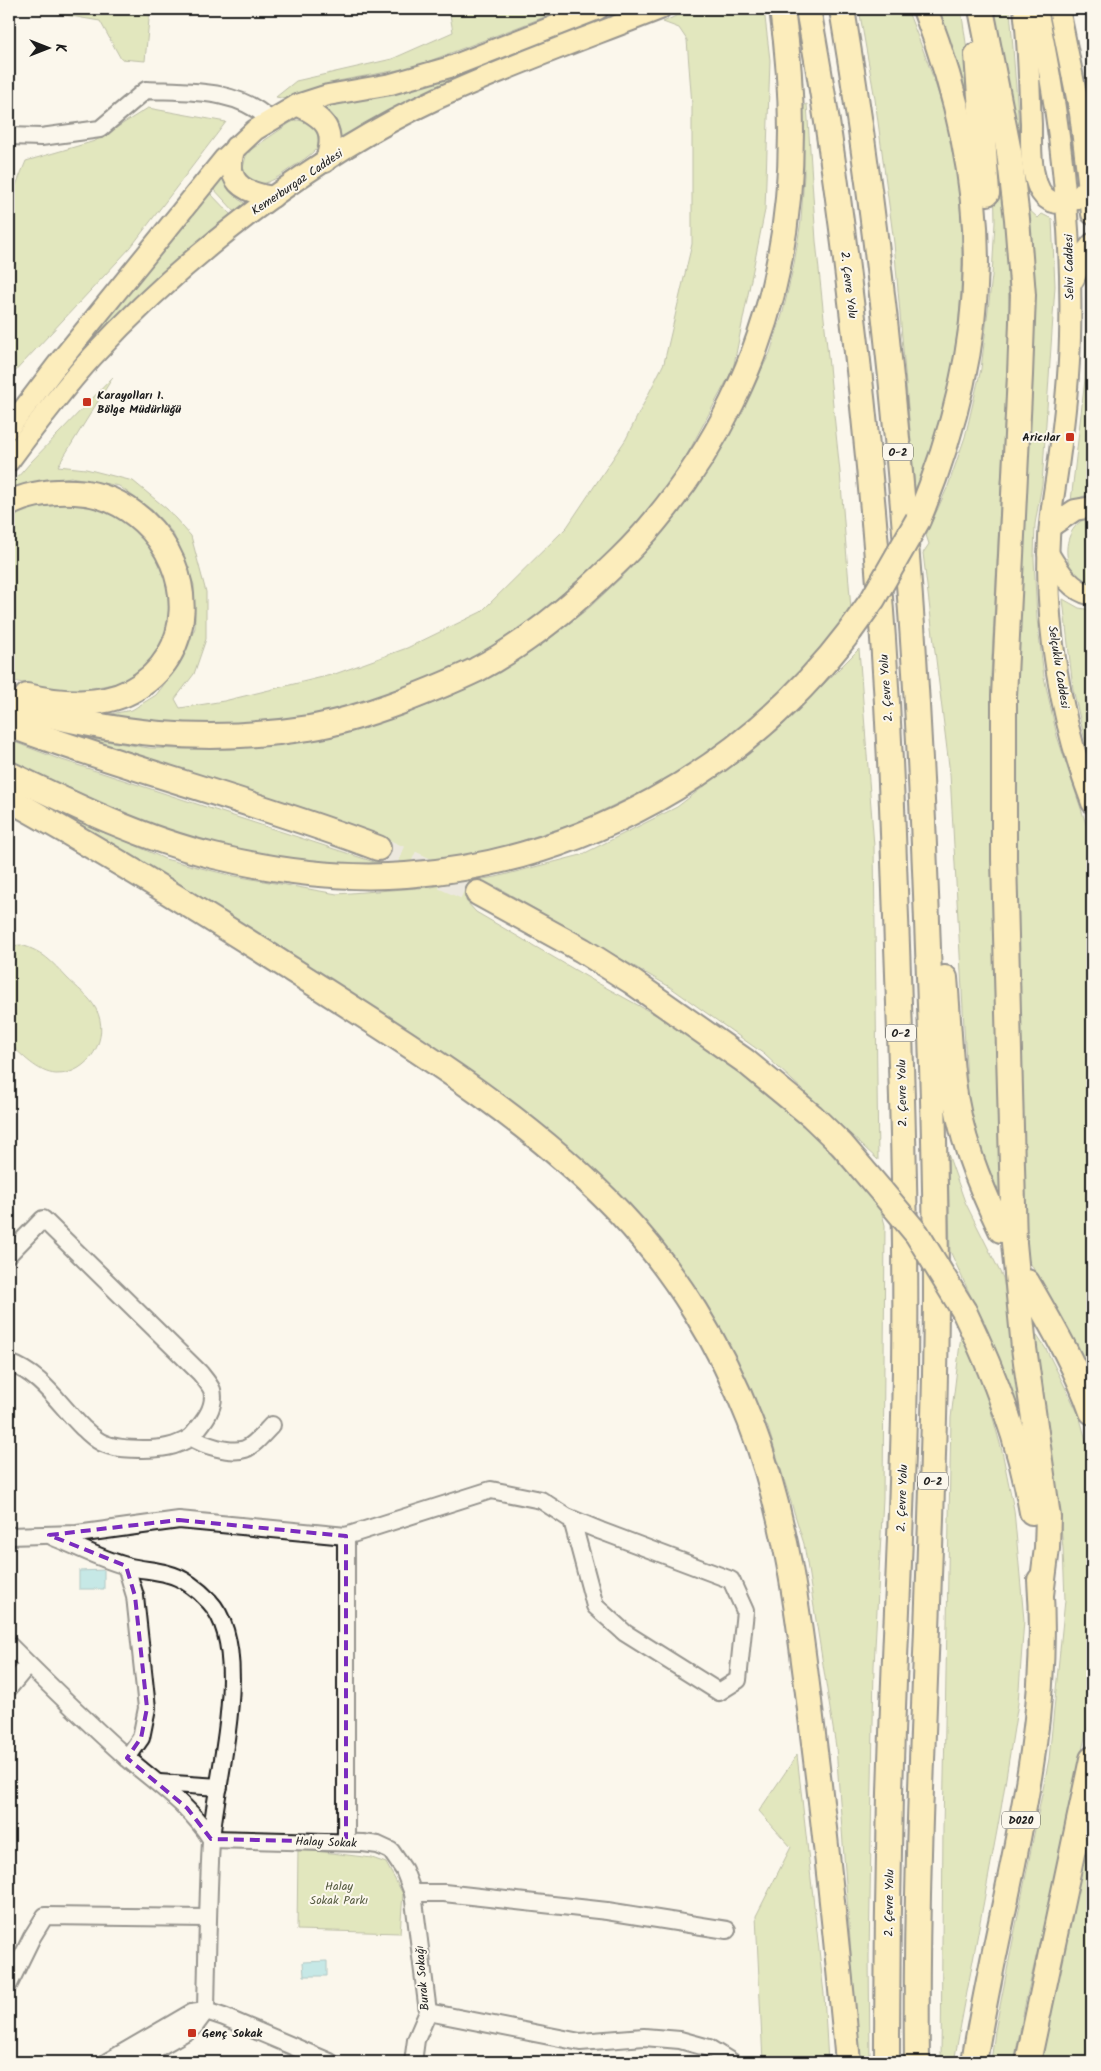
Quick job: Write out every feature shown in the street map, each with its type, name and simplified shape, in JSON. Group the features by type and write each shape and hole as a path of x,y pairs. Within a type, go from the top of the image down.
{"highway":[{"path":"9,704 73,722 143,733 217,736 249,735 311,727 382,709 420,695 477,669 541,628 594,583 654,522 682,487 722,422 740,386 755,347 778,269 789,192 790,80 782,9"},
{"name":"2. Çevre Yolu","path":"808,9 842,229 856,340 887,684 894,819 904,1174 905,1339 901,1521 890,1794 887,2062"},
{"name":"O-2","path":"842,9 870,204 901,484 917,696 933,1078 936,1295 934,1462 921,1760 917,2062"},
{"path":"9,774 120,825 165,842 245,863 289,870 378,876 406,875 476,866 512,858 555,846 624,818 683,785 720,760 756,731 796,694 833,653 874,599 918,520 941,462 964,378 972,331 977,269 974,202 970,167 952,89 925,9"},
{"path":"971,9 988,190 985,280 979,314 972,331"},
{"path":"981,9 1010,152 1023,295 1004,696 1004,868 1014,1243 1024,1348 1048,1517 1047,1548 1041,1594"},
{"path":"9,504 38,493 58,491 101,496 117,503 136,515 153,531 166,550 175,567 180,585 182,604 181,623 169,656 159,670 131,692 116,697 85,702 52,701 9,692"},
{"path":"9,726 149,773 261,806 378,848"},
{"path":"9,799 125,866 250,943 372,1021 509,1115 571,1166 621,1215 648,1246 681,1290 709,1334 732,1378 750,1422 764,1464 789,1555 808,1687 835,1922 848,2062"},
{"path":"478,893 574,945 623,975 745,1060 842,1145 917,1234 964,1311 1001,1395 1026,1475 1038,1549 1041,1594"},
{"path":"926,899 936,931 944,969 953,1082 960,1120 972,1165 1001,1230"},
{"path":"1027,1282 1064,1348 1085,1392 1092,1412"},
{"name":"D020","path":"976,2056 1019,1832 1034,1739 1042,1663 1041,1594"},
{"path":"1028,2062 1092,1759"}],"main road":[{"path":"9,428 63,357 235,147 255,130 297,105 328,95 391,84 450,67 598,9"},
{"name":"Kemerburgaz Caddesi","path":"9,461 41,418 92,357 194,260 273,197 325,162 396,119 437,98 660,9"},
{"path":"1024,9 1033,172 1037,185 1046,199 1057,203 1067,203 1075,200 1083,194 1089,185"},
{"name":"Selvi Caddesi","path":"1037,9 1056,108 1067,203 1070,300 1067,398 1050,527"},
{"path":"1059,9 1089,158 1092,214"},
{"path":"297,105 317,115 328,127 330,142 325,162"},
{"path":"235,147 231,160 231,171 235,180 248,192 273,197"},
{"path":"1070,300 1075,275 1083,255 1092,244"},
{"path":"1050,527 1075,510 1092,507"},
{"name":"Selçuklu Caddesi","path":"1050,527 1048,554 1052,620 1061,688 1069,728 1092,803"},
{"path":"1048,554 1071,585 1086,594 1092,595"}],"street":[{"path":"9,136 41,136 100,129 146,90 222,94 259,110 270,120"},
{"path":"9,1254 43,1219 200,1373 212,1390 212,1403 206,1420 191,1437 182,1443 168,1448 128,1449 105,1444 94,1438 38,1379 22,1367 9,1363"},
{"path":"191,1437 201,1444 243,1450 272,1425"},
{"path":"9,1536 77,1534 179,1520 346,1536 491,1490 541,1500 567,1517 572,1520 595,1606 625,1633 719,1692 738,1680 745,1611 732,1580 567,1517"},
{"path":"49,1535 126,1566 170,1574 192,1586 209,1600 221,1616 230,1665 228,1720 211,1838 206,2011 194,2027 133,2062"},
{"path":"346,1536 346,1842"},
{"path":"126,1566 135,1596 147,1708 141,1738 127,1758"},
{"path":"9,1645 127,1758 194,1815 211,1838"},
{"path":"9,1688 28,1665"},
{"path":"158,1783 219,1787"},
{"name":"Halay Sokak","path":"211,1838 346,1842 378,1845 392,1851 404,1870 413,1893"},
{"path":"413,1893 444,1893 607,1911 727,1930"},
{"name":"Burak Sokağı","path":"413,1893 428,2012 416,2040 413,2062"},
{"path":"9,1984 32,1936 45,1916 208,1918"},
{"path":"107,2062 191,2013 206,2011 330,2062"},
{"path":"428,2012 580,2042 644,2037 680,2040 709,2048 732,2062"}],"highlighted area":[{"path":"179,1520 346,1536 346,1842 211,1839 187,1808 127,1758 141,1738 147,1708 135,1596 126,1566 49,1535"}],"green space":[{"path":"29,9 150,9 145,61 121,59 100,21"},
{"path":"449,9 565,9 414,67 338,81 286,99 276,97 296,81 392,59 453,32"},
{"path":"691,9 764,9 770,60 765,210 733,369 675,477 622,541 537,616 452,672 385,697 303,718 222,726 160,725 105,715 132,710 156,695 179,665 195,628 194,585 173,533 152,510 119,486 71,477 31,483 9,494 9,487 113,377 58,466 86,469 133,481 167,509 191,536 206,592 206,639 194,674 175,699 180,708 224,701 335,674 407,648 481,612 567,527 626,439 664,363 692,244 692,105 687,40 679,28 663,22"},
{"path":"859,9 907,9 943,107 956,168 962,250 957,332 951,373 942,413 930,452 915,490 894,243 875,99"},
{"path":"939,9 961,9 967,50 970,107"},
{"path":"989,9 1010,9 1025,206 1038,218 1042,214 1052,219 1055,286 1042,484 1035,524 1034,558 1037,619 1044,677 1057,736 1092,842 1092,1379 1024,1251 1009,866 1026,400"},
{"path":"461,72 464,77 341,140 340,129 336,121 323,106"},
{"path":"807,104 816,241 840,472 851,609 828,645 787,692 697,765 579,822 497,849 429,862 389,867 342,867 252,858 181,840 9,765 9,740 56,758 374,862 384,842 87,738 149,748 181,749 231,749 307,741 408,713 451,696 542,645 590,607 627,572 669,524 719,452 770,353 783,312 801,221 804,175 803,106"},
{"path":"148,108 226,122 131,247 9,378 9,195 12,195 26,161 95,141"},
{"path":"297,120 308,123 315,128 318,137 317,148 305,159 278,177 265,183 253,182 243,168 246,156 252,149"},
{"path":"993,134 996,134 1002,184 1009,308 991,675 996,1050 1001,1050 1002,1201 981,1149 968,1099 950,774 923,553 929,544 926,535 948,486 965,437 981,369 992,276 995,222"},
{"path":"221,177 238,199 246,204 236,213 213,188"},
{"path":"209,192 232,216 58,383 55,382"},
{"path":"1087,273 1090,273 1092,292 1092,493 1071,501 1085,379"},
{"path":"74,498 115,511 137,525 168,570 173,618 154,660 124,682 81,690 55,690 9,680 9,511"},
{"path":"1092,516 1092,587 1081,581 1073,573 1067,551 1068,540 1073,529 1081,521"},
{"path":"1063,599 1079,608 1092,610 1092,770 1073,689"},
{"path":"859,649 874,846 878,1160 764,1054 670,987 497,887 474,884 466,901 476,912 594,981 694,1036 816,1137 881,1210 885,1225 883,1498 874,1666 869,1957 870,2062 859,2062 836,1747 804,1544 768,1428 729,1344 672,1259 602,1183 23,794 165,859 229,875 337,894 431,887 496,877 581,855 677,807 779,729"},
{"path":"21,945 35,950 47,958 87,996 96,1009 101,1031 99,1042 87,1061 68,1073 49,1073 37,1067 9,1043 9,946"},
{"path":"948,1154 965,1202 1003,1278 1031,1449 996,1351 950,1251"},
{"path":"1029,1324 1046,1349 1079,1415 1092,1462 1092,1704 1014,2062 991,2062 995,2031 1049,1759 1065,1600 1059,1502 1045,1436"},
{"path":"961,1335 985,1389 1002,1451 1014,1510 1024,1620 1018,1703 1001,1809 954,2062 941,2062 943,1828 951,1418"},
{"path":"797,1755 824,1994 828,2062 763,2062 756,1916 791,1847 759,1811"},
{"path":"1092,1816 1092,2062 1038,2062"},
{"name":"Halay Sokak Parkı","path":"298,1849 372,1858 386,1863 403,1894 400,1933 297,1930"}],"water":[{"path":"104,1570 104,1589 79,1589 79,1571"},
{"path":"327,1961 327,1976 304,1976 303,1962"}],"tunnel":[{"path":"378,848 478,893"}],"place":[{"name":"Karayolları 1. Bölge Müdürlüğü","path":"87,402"},
{"name":"Aricılar","path":"1070,437"},
{"name":"Genç Sokak","path":"192,2033"}]}
